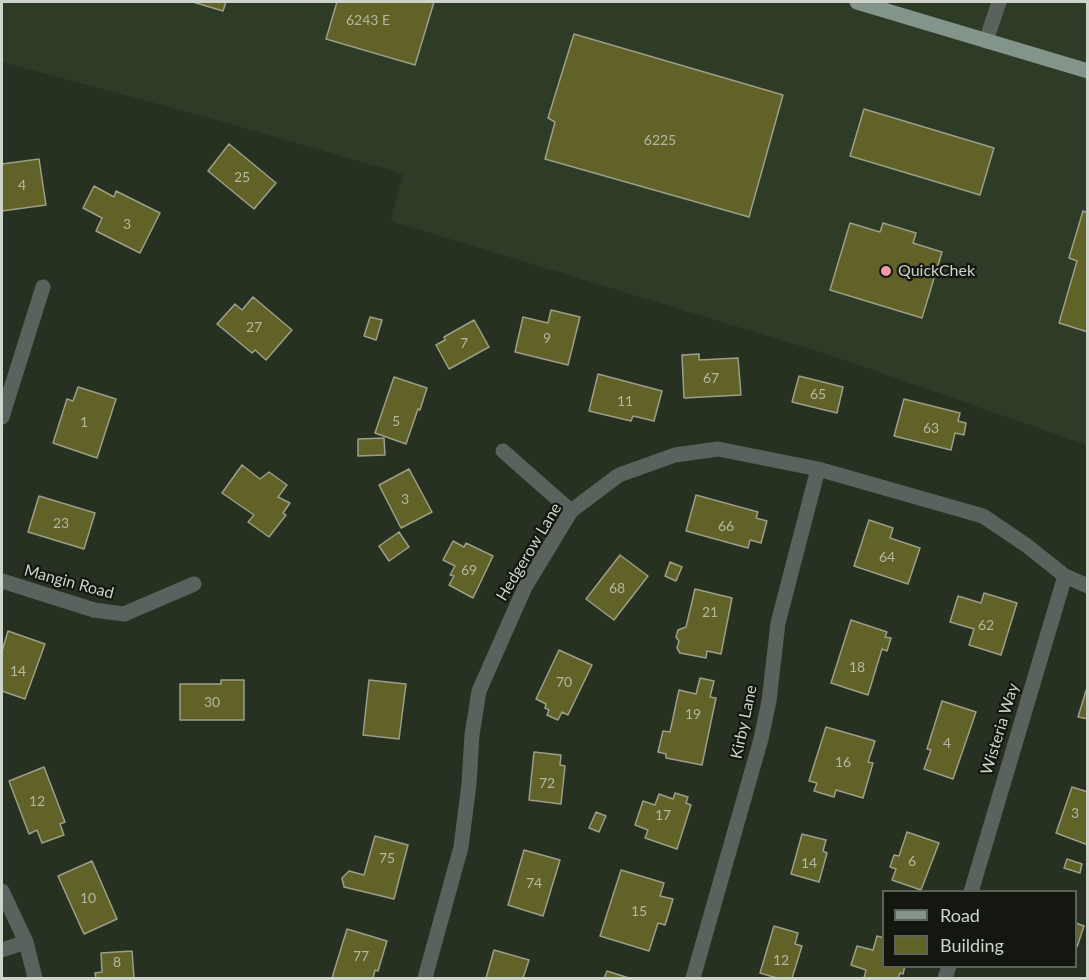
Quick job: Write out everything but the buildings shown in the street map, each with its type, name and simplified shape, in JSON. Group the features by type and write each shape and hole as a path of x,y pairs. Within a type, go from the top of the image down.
{"main road":[{"path":"857,2 1088,70"}],"street":[{"path":"986,40 999,2"},
{"path":"2,417 43,287"},
{"name":"Hedgerow Lane","path":"425,978 461,847 469,784 472,735 480,691 496,649 525,587 571,511 619,475 675,455 718,449 818,470 983,516 1026,545 1065,576 1088,586"},
{"path":"504,451 571,511"},
{"name":"Kirby Lane","path":"693,978 761,739 769,701 778,623 818,470"},
{"name":"Wisteria Way","path":"970,890 1065,576"},
{"name":"Mangin Road","path":"2,581 94,610 124,615 194,584"},
{"path":"2,891 26,942 35,978"},
{"path":"2,950 26,942"}],"shaded area":[{"path":"2,2 1087,2 1087,445 827,354 391,221 403,174 210,118 2,62"}],"place":[{"name":"QuickChek","path":"886,271"}]}
